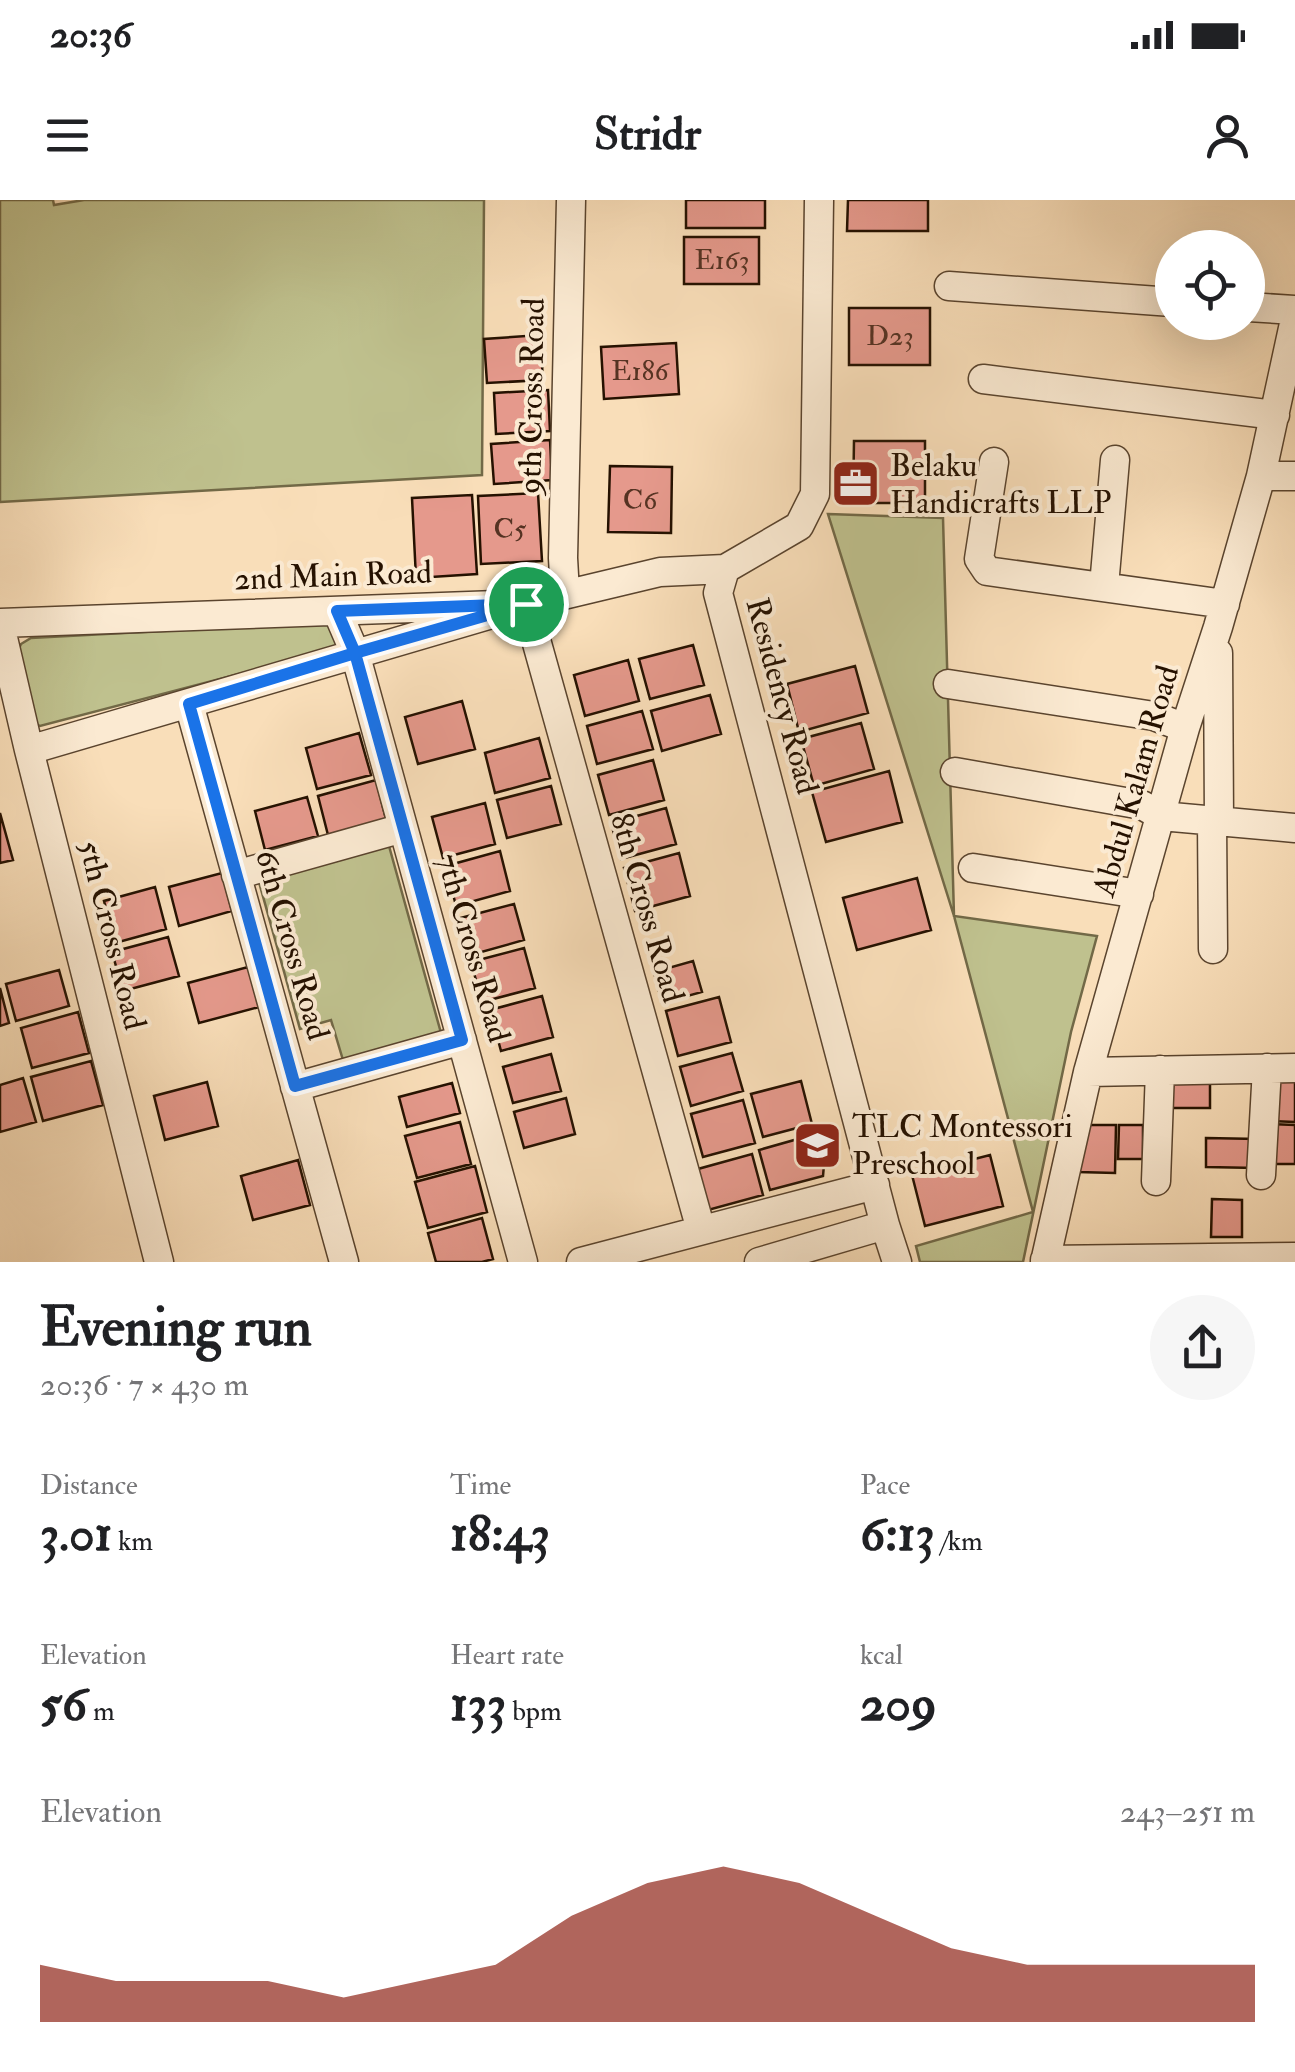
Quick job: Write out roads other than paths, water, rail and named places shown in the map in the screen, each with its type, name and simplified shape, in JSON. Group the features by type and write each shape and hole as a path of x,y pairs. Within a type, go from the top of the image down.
{"street":[{"name":"9th Cross Road","path":"564,593 571,200"},
{"name":"Residency Road","path":"818,200 815,494 799,526 725,570 718,593 896,1262"},
{"path":"949,286 1155,301"},
{"path":"1265,308 1295,310"},
{"name":"Abdul Kalam Road","path":"1045,1261 1088,1072 1185,728 1262,476 1292,353 1295,319"},
{"path":"983,379 1275,414"},
{"path":"1104,586 1115,460"},
{"path":"994,462 978,559 987,570 1104,586 1221,616 1213,949"},
{"path":"1262,476 1295,476"},
{"name":"2nd Main Road","path":"0,624 526,604 660,572 725,570"},
{"path":"28,750 526,604"},
{"name":"8th Cross Road","path":"526,604 700,1230"},
{"name":"7th Cross Road","path":"337,611 355,653 523,1262"},
{"name":"5th Cross Road","path":"0,624 28,750 160,1262"},
{"path":"948,684 1154,716 1185,728"},
{"name":"6th Cross Road","path":"189,704 344,1262"},
{"path":"955,772 1142,805 1161,816 1295,828"},
{"path":"236,875 403,828"},
{"path":"973,868 1139,894"},
{"path":"295,1086 462,1040"},
{"path":"1088,1072 1281,1068 1261,1176"},
{"path":"1156,1181 1160,1070"},
{"path":"581,1262 876,1185"},
{"path":"759,1262 885,1225"},
{"path":"1045,1261 1295,1257"}],"place":[{"name":"Belaku Handicrafts LLP","path":"855,484"},
{"name":"TLC Montessori Preschool","path":"817,1145"}]}
